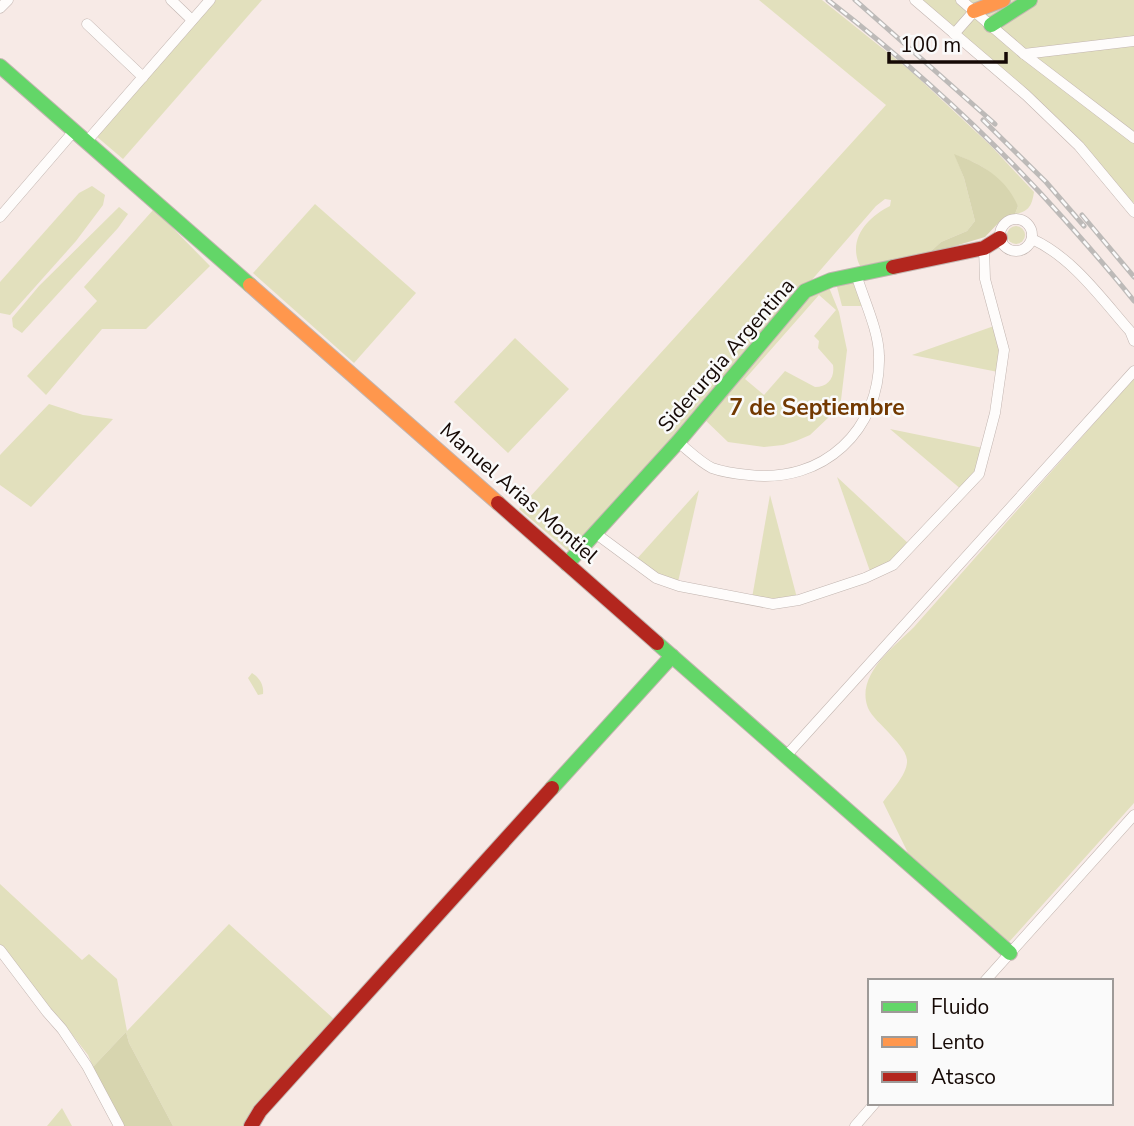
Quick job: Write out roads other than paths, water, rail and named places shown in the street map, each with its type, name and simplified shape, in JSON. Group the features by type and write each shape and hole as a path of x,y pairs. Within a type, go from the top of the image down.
{"street":[{"path":"0,8 8,0"},
{"path":"171,0 192,20"},
{"path":"87,141 210,0"},
{"path":"915,0 1026,95 1079,146 1134,212"},
{"path":"961,0 1024,54 1134,138"},
{"path":"954,34 985,0"},
{"path":"974,11 1003,0"},
{"path":"991,25 1030,0"},
{"path":"87,24 143,77"},
{"path":"1024,54 1134,41"},
{"name":"Manuel Arias Montiel","path":"0,66 1010,953"},
{"path":"0,217 75,131"},
{"name":"Siderurgia Argentina","path":"567,564 678,442 799,297 816,285 856,274 984,248 1000,238 1003,225 1016,219 1028,225 1032,239"},
{"path":"1000,238 1006,248 1017,251 1025,249 1032,239 1064,259 1130,331 1134,341"},
{"path":"595,533 656,578 679,586 773,604 811,596 893,565 979,474 995,413 1004,351 985,279 984,248"},
{"path":"678,442 712,468 764,477 788,475 828,458 840,449 867,418 876,386 879,358 856,274"},
{"path":"786,756 1134,371"},
{"path":"251,1126 260,1111 672,656"},
{"path":"987,979 1134,815"},
{"path":"0,950 62,1029 87,1066 118,1126"},
{"path":"855,1126 873,1105"}],"railway":[{"path":"828,0 891,51 981,132 1037,189 1134,301"},
{"path":"855,0 995,124"},
{"path":"983,120 1046,182 1084,226"},
{"path":"1082,215 1134,277"}],"district":[{"name":"7 de Septiembre","path":"817,407"}]}
